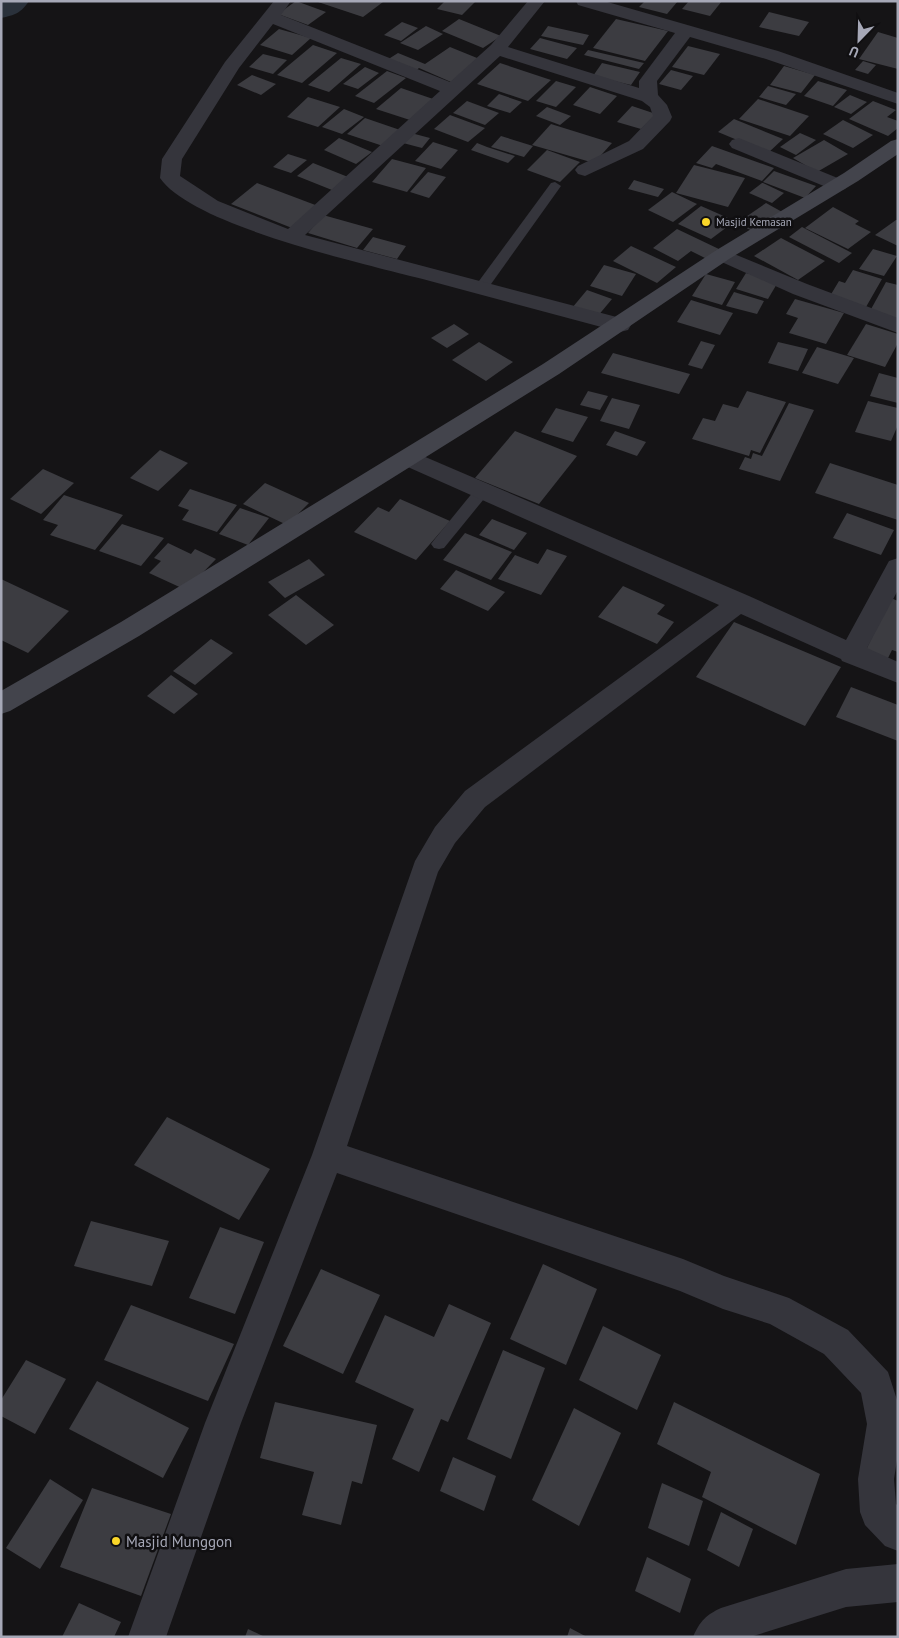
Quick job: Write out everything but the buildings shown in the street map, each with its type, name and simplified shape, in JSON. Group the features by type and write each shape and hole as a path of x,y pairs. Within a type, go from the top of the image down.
{"street":[{"path":"282,1 231,66 172,159 170,178 183,191 291,237 620,325"},
{"path":"291,237 498,49 537,1"},
{"path":"584,1 772,55 898,99"},
{"path":"270,16 454,90"},
{"path":"648,96 648,81 686,30"},
{"path":"498,49 648,96 658,105 663,117 636,145 585,170"},
{"path":"739,144 838,185"},
{"path":"1,704 130,629 409,458 620,325 722,255 838,185 898,145"},
{"path":"722,255 800,289 898,326"},
{"path":"409,458 740,602 851,654 898,673"},
{"path":"851,654 898,567"},
{"path":"147,1637 223,1423 328,1155 425,869 445,835 475,799 740,602"},
{"path":"328,1155 683,1275 723,1292 777,1310 836,1342 876,1384 885,1424 876,1479 878,1512 898,1533"},
{"path":"712,1637 721,1627 846,1588 898,1583"}],"lane":[{"path":"482,288 555,186"},
{"path":"439,544 483,490"}],"waterway":[{"path":"1,5 7,1"}],"place":[{"name":"Masjid Kemasan","path":"706,222"},
{"name":"Masjid Munggon","path":"116,1541"}]}
